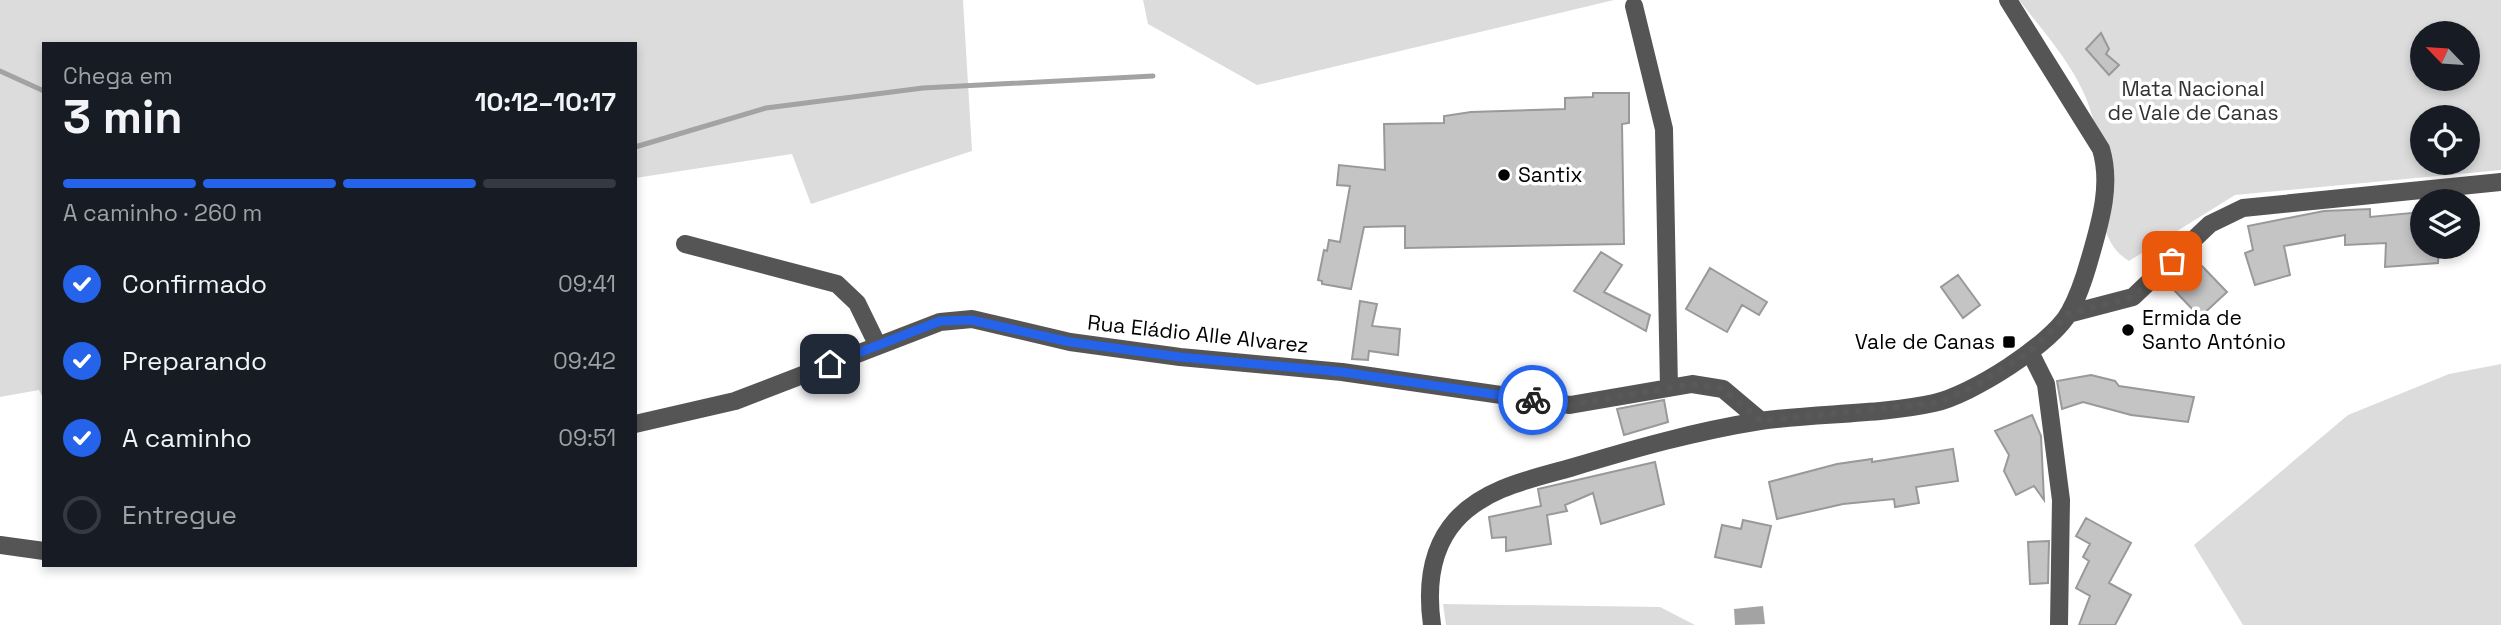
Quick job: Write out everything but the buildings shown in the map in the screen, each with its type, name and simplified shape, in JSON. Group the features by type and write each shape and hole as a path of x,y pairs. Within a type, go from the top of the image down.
{"street":[{"path":"1432,625 1431,573 1441,542 1457,520 1489,495 1520,482 1669,439 1761,421 1936,403 1973,387 2030,352 2068,314 2096,235 2104,199 2104,160 2101,149 2008,0"},
{"path":"1634,5 1664,129 1669,388"},
{"path":"2068,314 2133,297 2210,224 2242,208 2501,182"},
{"path":"685,244 837,284 857,303 878,345"},
{"name":"Rua Eládio Alle Alvarez","path":"637,424 735,401 940,321 971,320 1070,342 1180,357 1342,372 1570,405 1692,384 1723,389 1761,421"},
{"path":"2030,352 2046,384 2061,499 2059,625"},
{"path":"0,545 42,551"}],"green space":[{"path":"0,0 963,0 972,151 811,204 792,154 637,178 637,42 42,42 42,396 39,390 0,397"},
{"path":"1143,0 1614,0 1257,85 1148,24"},
{"name":"Mata Nacional de Vale de Canas","path":"2019,0 2501,0 2501,170 2480,172 2480,105 2410,105 2410,175 2448,175 2235,195 2129,261 2116,249 2107,234 2099,196 2093,119 2081,86 2062,56"},
{"path":"2501,364 2501,625 2243,625 2194,545 2348,415 2449,374"},
{"path":"1443,604 1660,607 1695,625 1446,625"}],"shaded area":[{"path":"1763,606 1765,624 1735,625 1734,609"}],"waterway":[{"path":"0,71 42,90"},
{"path":"637,146 766,108 923,88 1153,76"}],"way so far":[{"path":"1533,400 1570,405 1692,384 1723,389 1761,421 1936,403 1994,376 2030,352 2068,314 2133,297 2172,261"}],"place":[{"name":"Santix","path":"1504,175"},
{"name":"Ermida de Santo António","path":"2128,330"},
{"name":"Vale de Canas","path":"2009,342"}],"route":[{"path":"830,364 940,321 971,320 1070,342 1180,357 1342,372 1533,400"}]}
